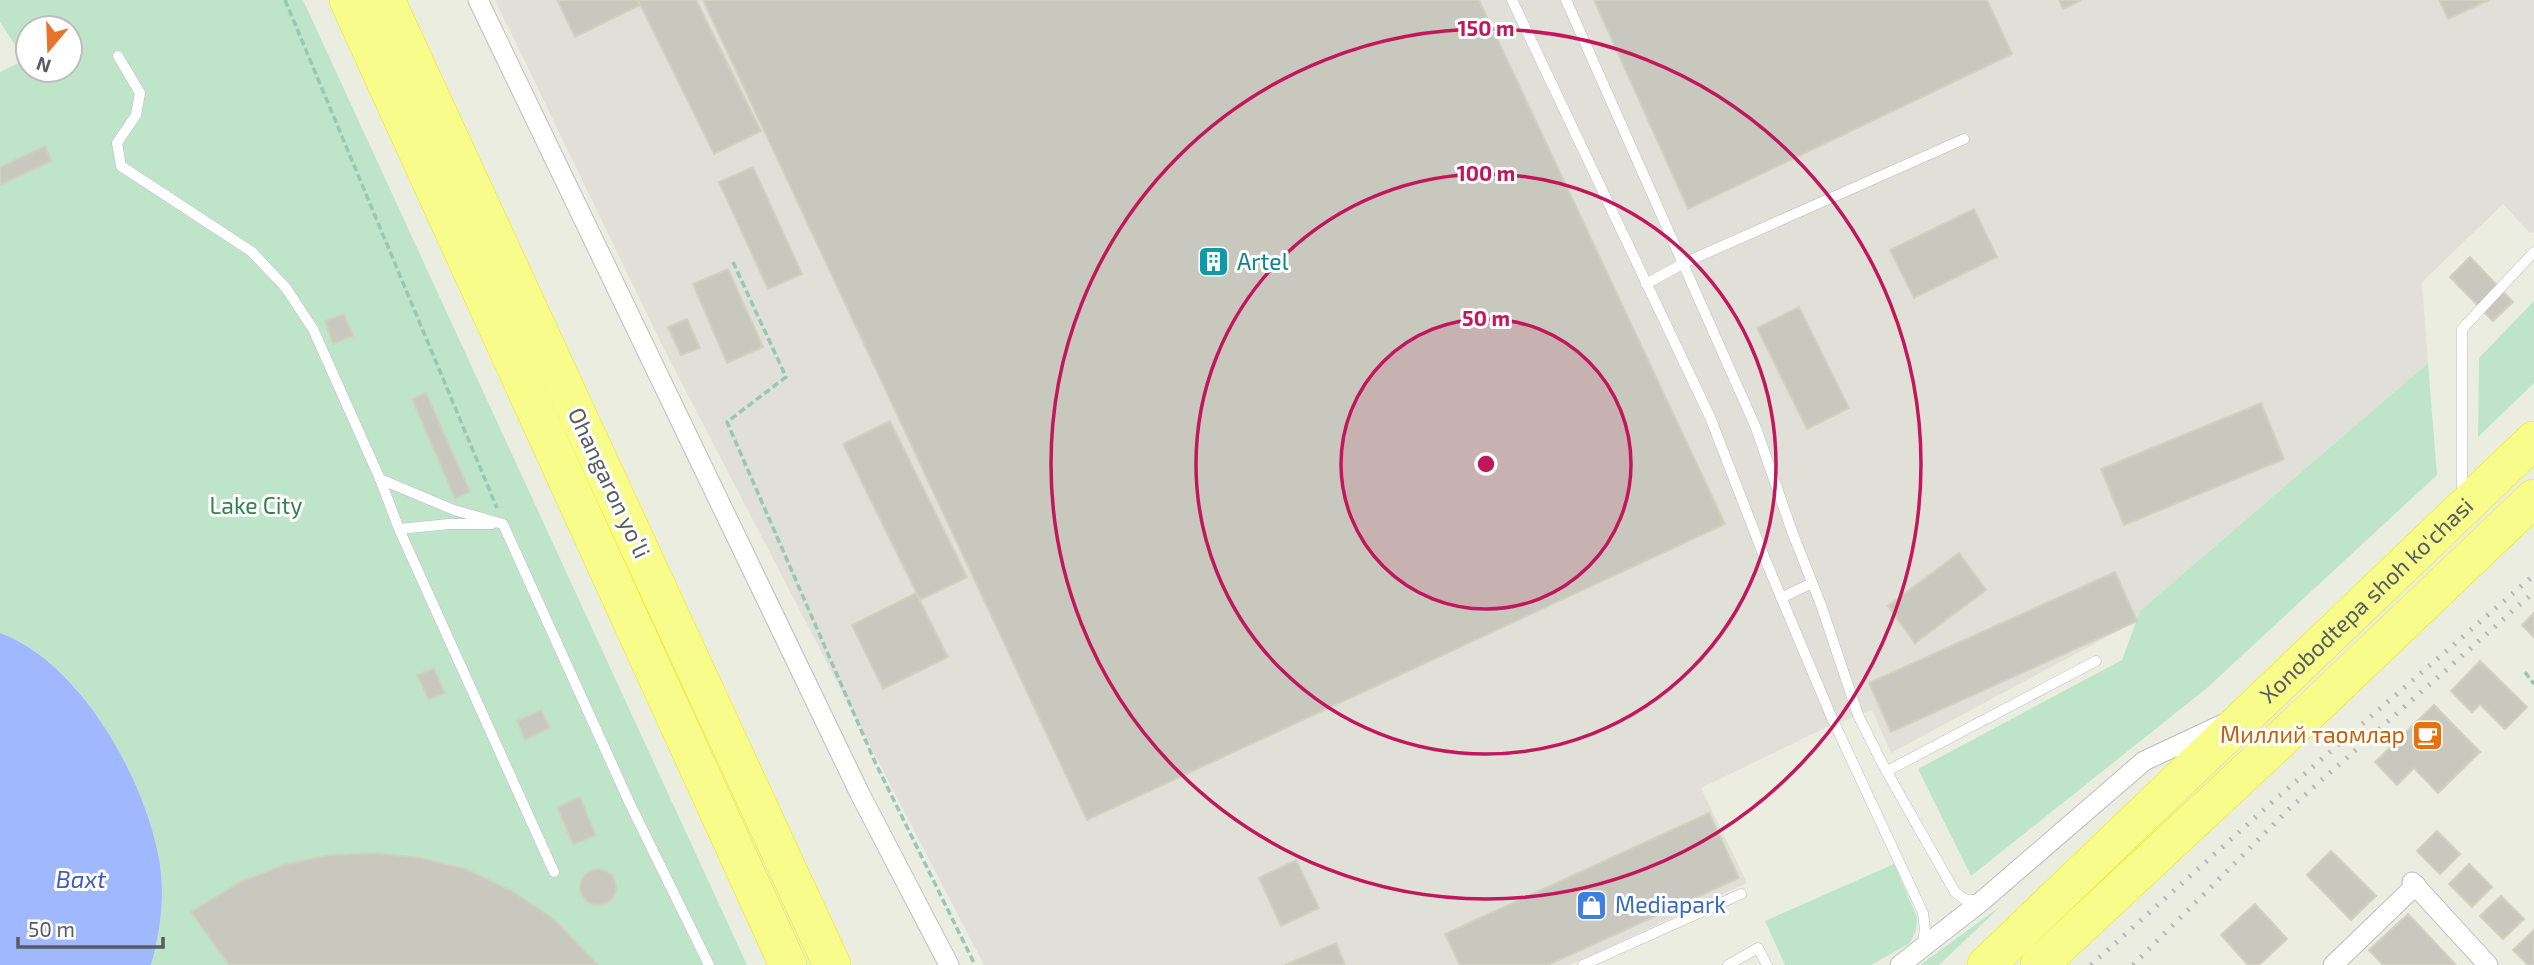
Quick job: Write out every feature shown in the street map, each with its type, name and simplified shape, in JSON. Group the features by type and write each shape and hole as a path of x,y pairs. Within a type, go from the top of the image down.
{"highway":[{"name":"Ohangaron yoʻli","path":"348,0 788,965"},
{"name":"Ohangaron yoʻli","path":"386,0 832,965"},
{"name":"Xonobodtepa shoh ko'chasi","path":"1986,965 2534,440"},
{"name":"Xonobodtepa shoh ko'chasi","path":"2039,965 2534,498"},
{"path":"2250,712 2278,742"}],"street":[{"path":"478,0 860,794 949,965"},
{"path":"1900,965 1982,901 2144,761 2250,712"},
{"path":"2333,965 2414,884 2488,965"}],"lane":[{"path":"1512,0 1710,417 1831,716 1923,913 1925,930 1921,950"},
{"path":"1566,0 1756,428 1858,715 1886,771 1955,892 1965,899 1982,901"},
{"path":"118,56 140,93 136,115 117,143 121,166 252,252 286,288 313,329 380,479 399,529 554,872"},
{"path":"1646,284 1684,262 1964,139"},
{"path":"2462,509 2462,329 2534,252"},
{"path":"380,479 454,510 503,524 630,804 709,965"},
{"path":"399,529 449,524 503,524"},
{"path":"1781,598 1812,583"},
{"path":"1886,771 2096,661"},
{"path":"1583,965 1741,894"},
{"path":"1728,965 1758,948 1767,965"}],"path":[{"path":"285,0 503,524"},
{"path":"733,262 786,377 727,422 875,762 975,965"},
{"path":"2525,671 2534,684"}],"shaded area":[{"path":"495,0 2534,0 2534,233 2529,232 2503,204 2422,282 2428,363 2140,611 2137,621 1891,753 1872,710 1825,728 1701,788 1747,883 1570,965 984,965 662,345"}],"green space":[{"name":"Lake City","path":"0,0 303,0 747,965 151,965 160,924 162,882 150,823 138,790 103,724 81,694 56,668 29,647 0,633 0,72 14,65 14,84 84,84 84,14 14,14 14,43 0,22"},
{"path":"2534,301 2534,383 2478,437 2479,358"},
{"path":"2428,363 2437,475 2207,688 1971,876 1918,769 2122,660 2140,611"},
{"path":"1894,864 1917,917 1916,931 1910,943 1871,965 1785,965 1765,921"},
{"path":"2001,906 1939,965 1920,965"}],"water":[{"name":"Baхt","path":"0,633 29,647 56,668 81,695 103,725 138,790 150,823 162,882 160,924 151,965 0,965"}],"building":[{"path":"557,0 637,0 640,5 575,37"},
{"path":"638,0 696,0 761,131 714,154"},
{"name":"Artel","path":"703,0 1479,0 1725,524 1087,820"},
{"path":"1594,0 1987,0 2012,54 1688,209"},
{"path":"2059,0 2082,0 2063,9"},
{"path":"2439,0 2489,0 2448,19"},
{"path":"45,146 52,161 0,185 0,167"},
{"path":"753,167 802,274 768,289 719,182"},
{"path":"1974,209 1997,257 1914,298 1890,250"},
{"path":"2470,257 2513,302 2493,321 2450,277"},
{"path":"728,269 763,347 727,363 693,284"},
{"path":"1799,307 1849,408 1807,429 1757,328"},
{"path":"344,314 353,336 333,344 325,321"},
{"path":"687,319 700,348 681,355 668,327"},
{"path":"426,393 470,492 455,499 412,399"},
{"path":"2261,403 2284,459 2124,525 2101,469"},
{"path":"890,421 967,577 920,600 843,444"},
{"path":"1959,553 1986,590 1915,643 1888,606"},
{"path":"2115,572 2137,621 1891,732 1869,683"},
{"path":"916,593 948,657 883,689 852,625"},
{"path":"2534,613 2534,637 2522,625"},
{"path":"2480,661 2527,707 2505,729 2480,704 2472,712 2451,691"},
{"path":"434,668 445,693 429,700 417,675"},
{"path":"2434,705 2480,752 2438,793 2414,768 2397,785 2375,762"},
{"path":"541,710 550,728 525,740 517,721"},
{"path":"580,797 596,835 573,845 557,807"},
{"path":"1709,813 1739,878 1548,965 1460,965 1445,934"},
{"path":"2437,831 2460,854 2440,874 2417,851"},
{"path":"2331,851 2376,896 2351,920 2307,875"},
{"path":"375,853 421,858 466,869 512,891 554,919 598,965 229,965 191,912 240,882 283,865 329,855"},
{"path":"1296,860 1319,908 1281,926 1259,878"},
{"path":"2469,864 2492,887 2472,907 2449,884"},
{"path":"598,869 611,874 616,887 611,900 598,905 585,900 580,887 585,874"},
{"path":"2501,896 2524,919 2503,939 2480,916"},
{"path":"2255,904 2287,939 2259,965 2248,965 2221,935"},
{"path":"2408,914 2456,965 2383,965 2369,950"},
{"path":"2534,930 2534,965 2528,965 2513,950"},
{"path":"1336,943 1345,965 1285,965"}],"railway":[{"path":"2091,965 2278,797 2534,575"},
{"path":"2133,965 2289,809 2534,592"}],"place":[{"name":"Artel","path":"1214,262"},
{"name":"Миллий таомлар","path":"2428,735"},
{"name":"Mediapark","path":"1592,905"}]}
